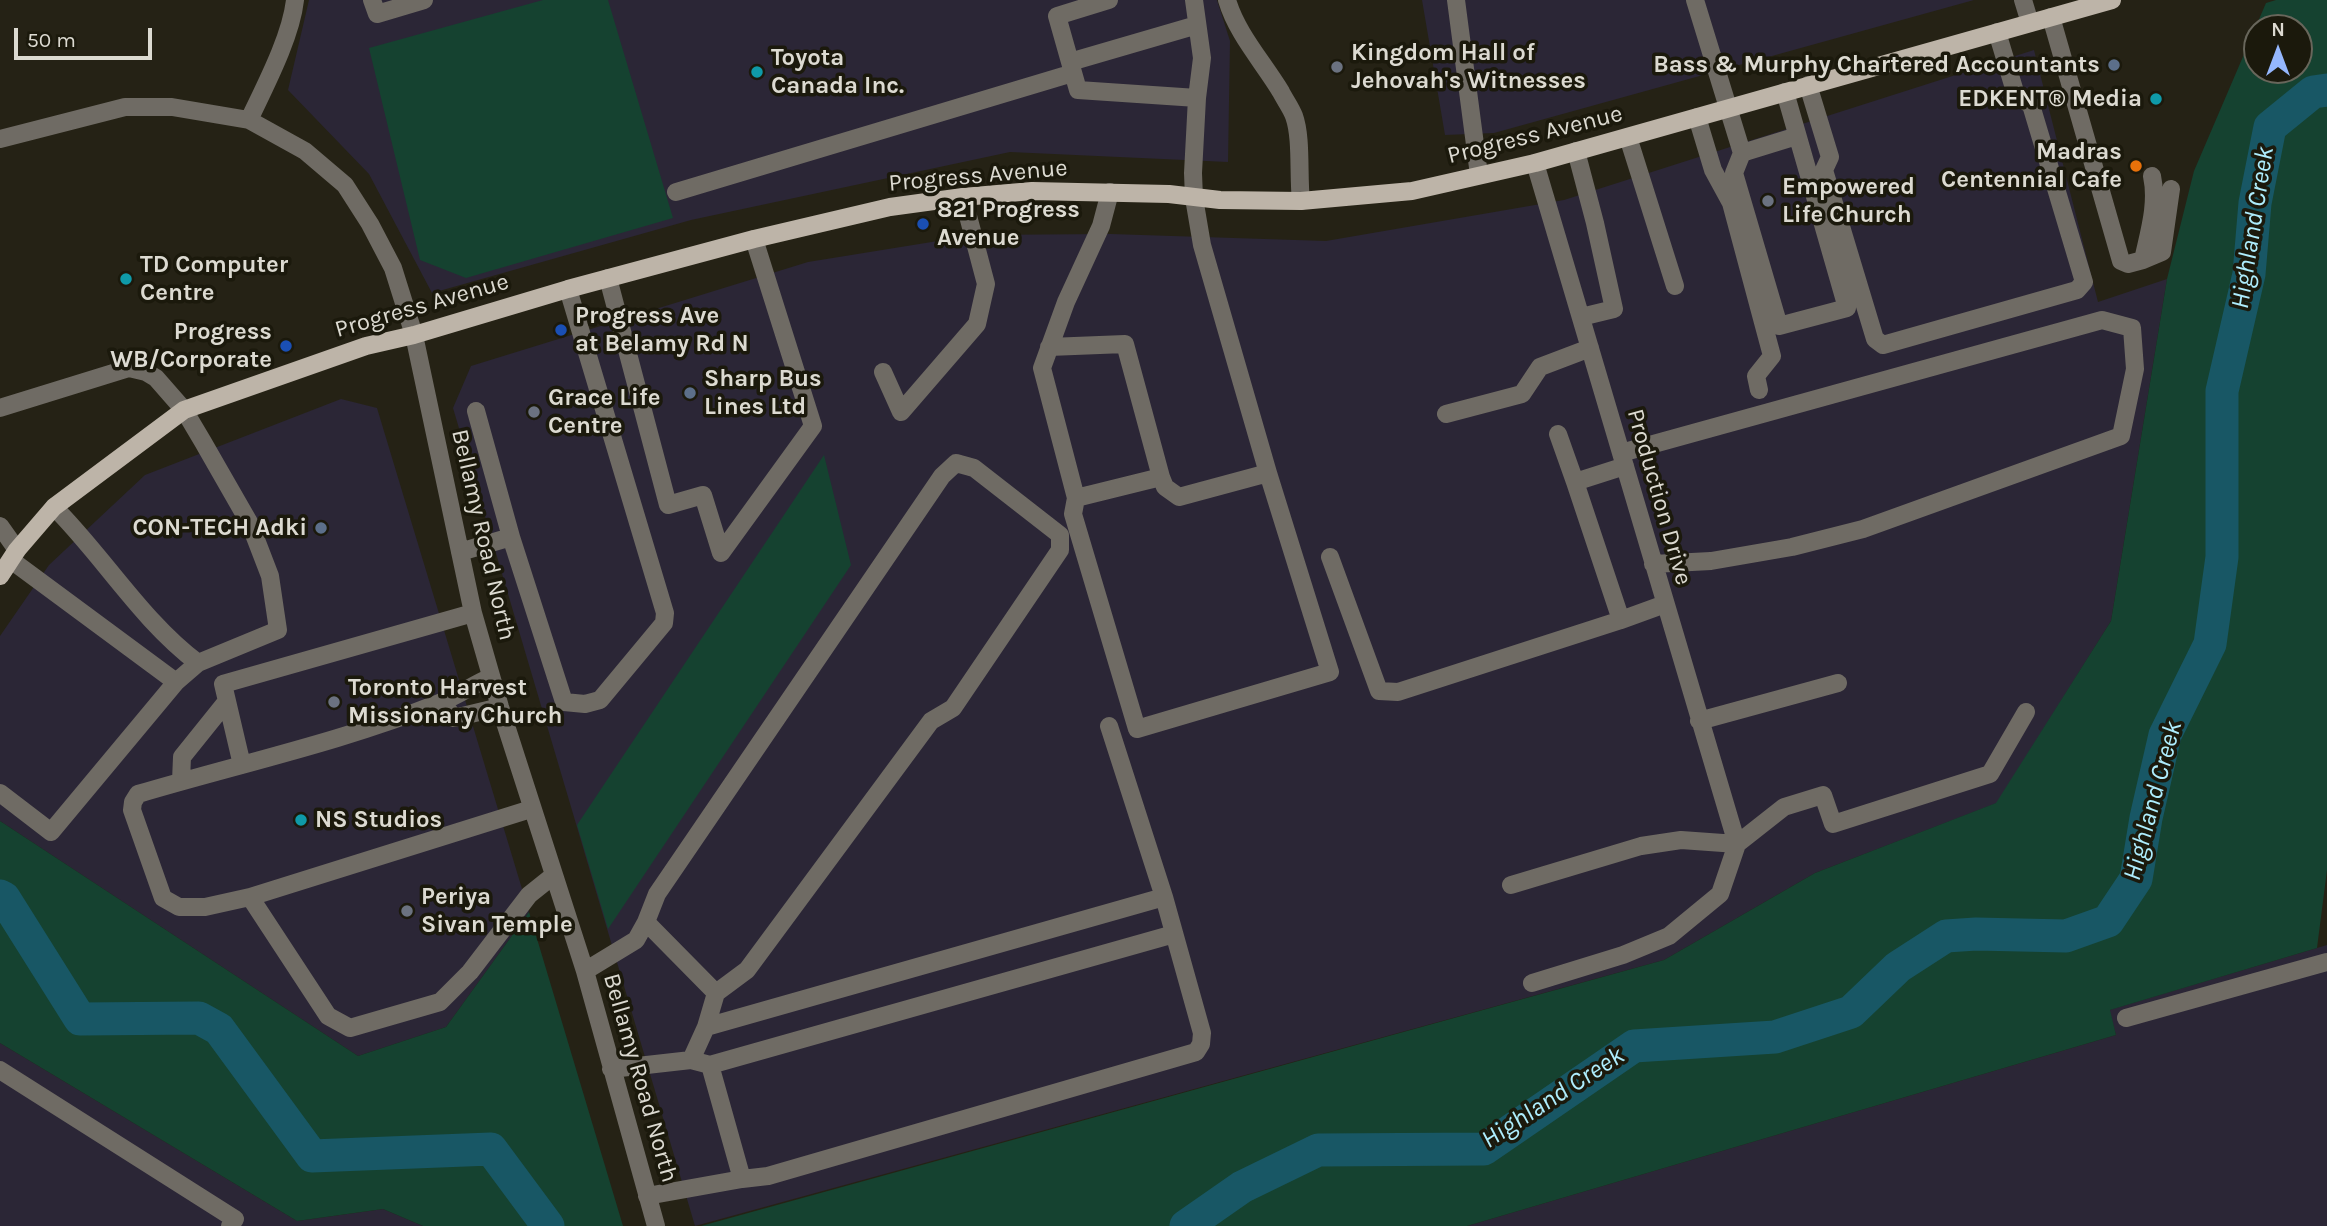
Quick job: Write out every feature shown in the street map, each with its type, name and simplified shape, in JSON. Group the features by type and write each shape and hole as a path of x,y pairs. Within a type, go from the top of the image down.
{"main road":[{"name":"Progress Avenue","path":"0,576 54,507 184,410 366,346 414,335 608,278 754,239 890,207 963,197 1032,191 1301,201 1412,191 1535,163 2112,0"}],"street":[{"path":"249,120 267,82 295,0"},
{"path":"372,0 377,13 425,0"},
{"path":"1108,0 1055,8 1078,90 1197,98"},
{"path":"1110,192 1101,226 1066,302 1042,368 1076,498 1073,514 1137,729 1329,672 1202,246 1194,198 1197,98 1202,58 1194,0"},
{"path":"1227,0 1230,13 1243,36 1264,64 1293,113 1298,132 1301,201"},
{"path":"1456,0 1479,175"},
{"path":"1695,0 1742,153 1734,173 1779,326 1847,307 1785,92"},
{"path":"2024,0 2029,23"},
{"path":"2051,17 2121,261 2128,264 2162,253 2171,189"},
{"path":"676,192 1197,25"},
{"path":"1808,85 1830,157 1824,170 1875,339 1883,345 2077,290 2084,282 2031,105 2016,95 1997,32"},
{"name":"Bellamy Road North","path":"0,139 125,107 172,107 249,120 305,151 345,185 370,224 393,268 414,335 473,613 531,809 584,971 656,1226"},
{"path":"1697,117 1713,170 1731,203 1772,356 1756,376 1759,390"},
{"path":"1628,136 1675,286"},
{"path":"1742,153 1797,136"},
{"path":"1576,151 1614,309 1581,317"},
{"name":"Production Drive","path":"1535,163 1737,844"},
{"path":"2143,260 2154,209 2155,188 2152,176"},
{"path":"883,372 901,412 977,324 986,284 963,197"},
{"path":"608,278 668,505 703,495 721,553 813,426 754,239"},
{"path":"476,411 511,537 564,702 584,704 600,700 664,623 665,614 568,289"},
{"path":"1575,482 1623,460 2102,320 2132,328 2135,369 2121,436 1863,529 1792,547 1711,561 1653,564"},
{"path":"1049,347 1125,344 1161,477 1166,487 1179,497 1268,473"},
{"path":"1446,414 1522,394 1540,367 1590,348"},
{"path":"0,408 129,368 146,372 156,378 184,410 250,524 270,576 278,630 198,663 176,682 51,832 0,793"},
{"path":"1559,434 1621,620"},
{"path":"584,971 636,940 657,894 942,476 956,463 974,468 1059,535 1060,550 953,708 931,722 747,970 716,993 706,1027 691,1060"},
{"path":"1076,498 1161,477"},
{"path":"54,507 79,531 145,614 198,663"},
{"path":"0,526 14,555 176,682"},
{"path":"460,552 511,537"},
{"path":"1330,557 1379,691 1398,692 1665,604"},
{"path":"243,765 223,684 473,613"},
{"path":"491,677 442,702 314,746 138,794 132,810 163,898 179,907 205,907 250,897 531,809"},
{"path":"1699,722 1838,683"},
{"path":"181,781 181,757 226,701"},
{"path":"442,702 454,718 500,707"},
{"path":"1532,983 1623,955 1669,936 1720,894 1737,844 1784,807 1823,795 1833,824 1990,774 2026,712"},
{"path":"647,1196 768,1176 1196,1052 1201,1044 1202,1033 1164,897 1109,726"},
{"path":"1511,886 1641,846 1681,840 1737,844"},
{"path":"250,897 328,1016 349,1028 440,1002 470,972 529,895 554,875"},
{"path":"706,1027 1164,897"},
{"path":"646,922 716,993"},
{"path":"611,1069 691,1060 710,1065 1174,933"},
{"path":"2126,1018 2327,962"},
{"path":"710,1065 742,1180"},
{"path":"0,1070 234,1219 230,1226"}],"shaded area":[{"path":"309,0 1217,0 1230,41 1228,162 1010,152 691,220 432,293 369,174 288,90"},
{"path":"1422,0 1974,0 1494,133 1445,135"},
{"path":"2034,50 2098,302 2167,279 2111,621 1997,803 1815,873 1664,960 695,1226 453,408 471,366 808,262 975,235 1111,234 1326,241 1564,200"},
{"path":"341,399 377,408 529,912 446,1027 358,1056 0,821 0,636 49,565 145,475"},
{"path":"2327,945 2327,1226 1467,1226 2116,1035 2109,1010"},
{"path":"0,1043 297,1221 383,1209 423,1226 0,1226"}],"green space":[{"path":"543,0 608,0 673,218 466,278 420,260 369,48"},
{"path":"2276,0 2327,0 2327,870 2317,948 2110,1010 2116,1035 1467,1226 701,1226 1664,960 1815,873 1996,803 2111,621 2167,279 2194,171 2243,57 2243,84 2313,84 2313,14 2261,14 2266,3"},
{"path":"824,455 851,565 608,929 577,825"},
{"path":"0,821 358,1056 446,1027 529,912 623,1226 423,1226 383,1209 297,1221 0,1043"}],"waterway":[{"name":"Highland Creek","path":"1186,1226 1242,1187 1318,1150 1484,1149 1634,1046 1775,1037 1851,1012 1898,967 1946,936 2066,936 2108,921 2136,879 2146,818 2165,735 2210,644 2222,557 2222,391 2249,274 2255,203 2270,127 2313,92 2327,90"},
{"name":"Highland Creek","path":"0,896 4,898 80,1019 199,1018 219,1029 312,1156 491,1149 548,1226"}],"place":[{"name":"Bass & Murphy Chartered Accountants","path":"2114,65"},
{"name":"Kingdom Hall of Jehovah's Witnesses","path":"1337,67"},
{"name":"Toyota Canada Inc.","path":"757,72"},
{"name":"EDKENT® Media","path":"2156,99"},
{"name":"Madras Centennial Cafe","path":"2136,166"},
{"name":"Empowered Life Church","path":"1768,201"},
{"name":"821 Progress Avenue","path":"923,224"},
{"name":"TD Computer Centre","path":"126,279"},
{"name":"Progress Ave at Belamy Rd N","path":"561,330"},
{"name":"Progress WB/Corporate","path":"286,346"},
{"name":"Sharp Bus Lines Ltd","path":"690,393"},
{"name":"Grace Life Centre","path":"534,412"},
{"name":"CON-TECH Adki","path":"321,528"},
{"name":"Toronto Harvest Missionary Church","path":"334,702"},
{"name":"NS Studios","path":"301,820"},
{"name":"Periya Sivan Temple","path":"407,911"}]}
